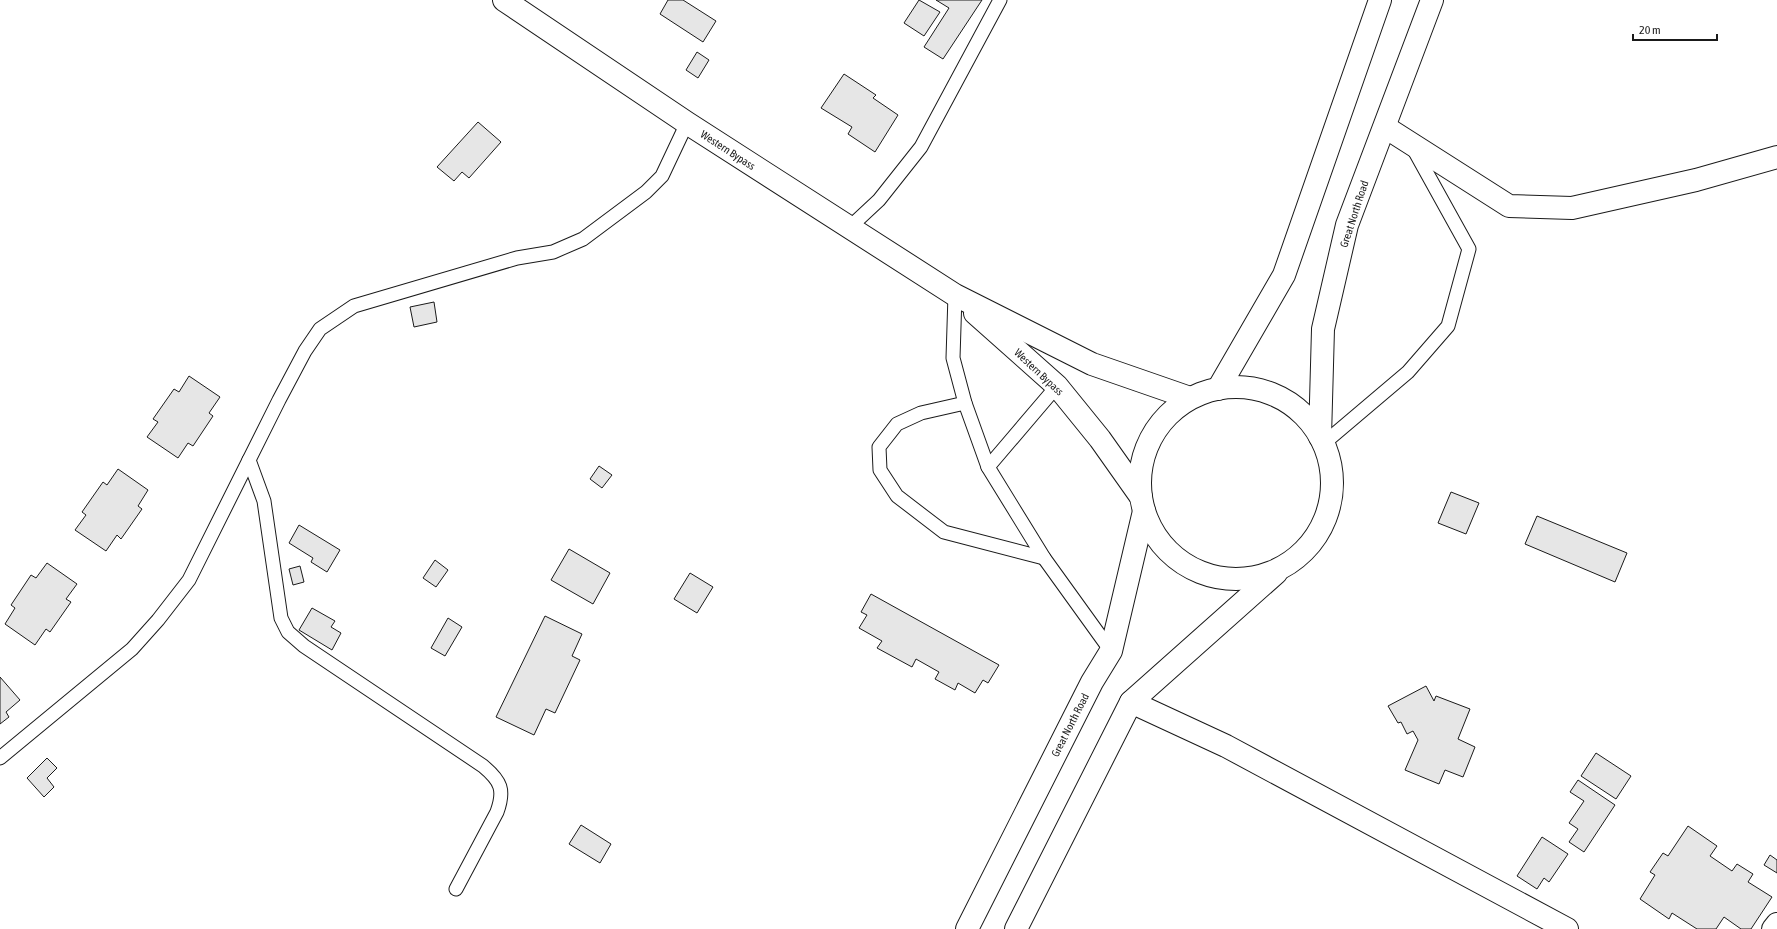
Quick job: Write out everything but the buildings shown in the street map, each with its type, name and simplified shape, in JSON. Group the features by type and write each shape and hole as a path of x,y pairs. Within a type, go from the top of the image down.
{"main road":[{"name":"Western Bypass","path":"504,0 687,123 955,295 1092,364 1190,398"},
{"path":"1218,389 1284,275 1380,0"},
{"name":"Great North Road","path":"1322,440 1323,329 1347,225 1432,0"},
{"path":"1385,127 1509,206 1572,208 1696,180 1777,157"},
{"name":"Western Bypass","path":"955,295 1057,386 1100,438 1142,504"},
{"path":"1016,929 1131,702 1281,568 1302,553 1311,543 1325,520 1332,495 1331,469 1322,440 1302,413 1277,396 1248,388 1218,389 1190,398 1176,407 1164,419 1146,448 1139,480 1142,504 1150,527 1163,545 1184,564 1199,572 1232,579 1266,575 1281,568"},
{"name":"Great North Road","path":"967,929 1092,682 1111,651 1142,504"},
{"path":"1131,702 1226,746 1566,929"},
{"path":"1773,929 1777,924"}],"lane":[{"path":"849,228 879,200 921,147 1000,0"},
{"path":"0,758 126,654 158,620 189,580 305,351 320,329 354,306 517,258 553,252 583,239 646,192 662,176 687,123"},
{"path":"1322,440 1408,372 1448,326 1470,249 1410,143"},
{"path":"955,295 953,358 965,403 988,467 1044,558 1111,651"},
{"path":"988,467 1057,386"},
{"path":"965,403 920,413 897,424 879,447 880,470 897,496 944,532 1044,558"},
{"path":"249,460 264,501 281,618 288,632 304,646 483,766 495,775 500,785 502,799 497,812 456,889"}]}
